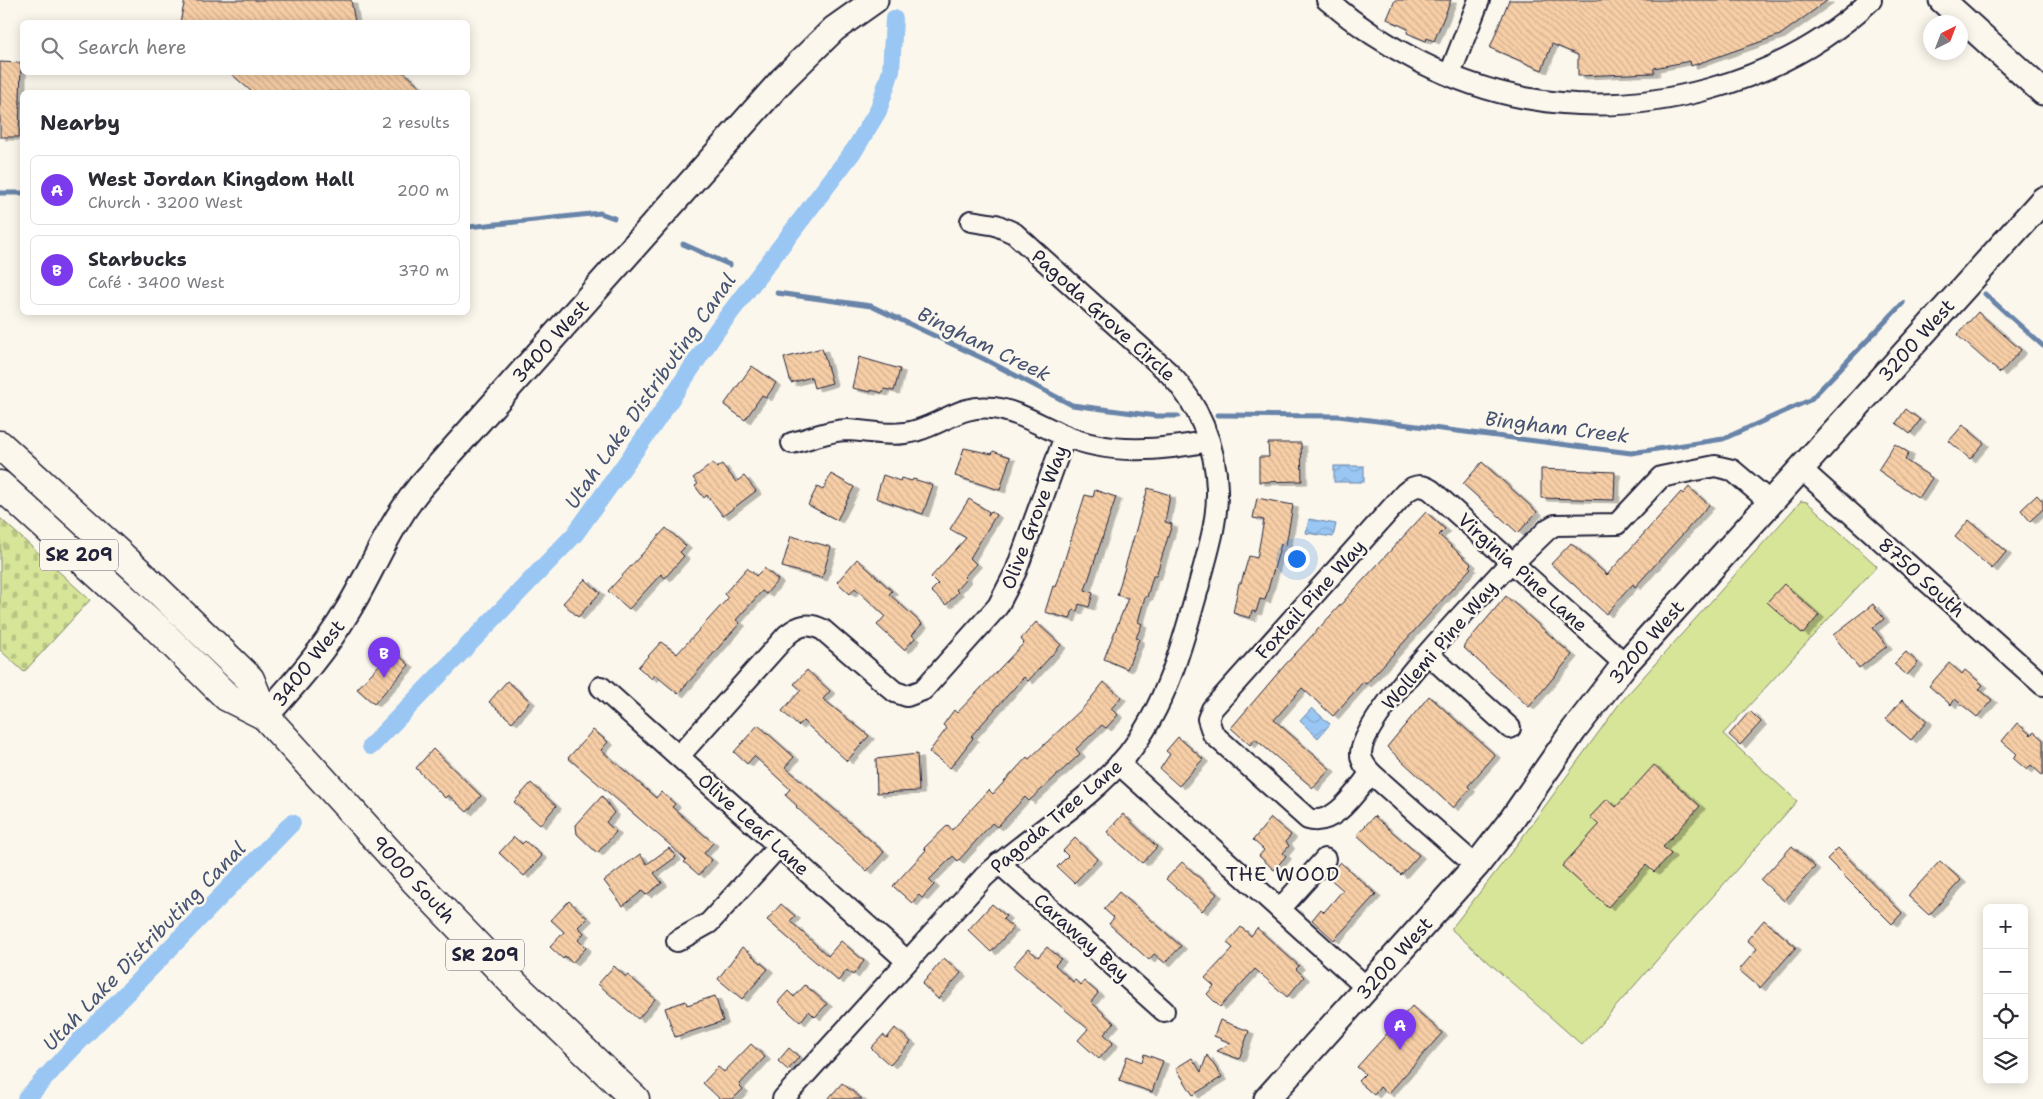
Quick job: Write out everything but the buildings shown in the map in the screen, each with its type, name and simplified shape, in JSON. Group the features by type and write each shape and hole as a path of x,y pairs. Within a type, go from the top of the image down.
{"main road":[{"name":"9000 South","path":"0,445 145,577 250,679 265,716 482,952 576,1045 635,1099"},
{"name":"9000 South","path":"0,485 157,628 227,697 265,716"}],"street":[{"name":"3400 West","path":"265,716 328,642 357,594 390,528 420,487 783,79 834,29 876,0"},
{"path":"1326,0 1376,38 1412,59 1450,74 1492,90 1560,102 1594,103 1657,99 1722,86 1786,59 1841,25 1871,0"},
{"path":"1450,74 1479,0"},
{"path":"1942,0 2043,92"},
{"name":"3200 West","path":"1267,1099 1476,866 1517,813 1574,730 1625,664 2043,200"},
{"name":"Pagoda Grove Circle","path":"971,221 996,224 1014,233 1169,373 1195,406 1208,441"},
{"path":"792,443 837,431 885,434 905,433 928,426 960,410 981,407 1012,412 1086,444 1119,449 1180,447 1208,441"},
{"name":"Olive Grove Way","path":"679,756 787,635 802,626 813,625 823,630 895,692 907,696 923,690 990,617 1005,595 1016,571 1064,436"},
{"name":"Pagoda Tree Lane","path":"783,1099 957,905 999,863 1090,792 1119,764 1147,726 1171,679 1212,536 1218,490 1208,441"},
{"name":"Wollemi Pine Way","path":"1372,773 1361,760 1363,742 1386,703 1428,654 1512,563 1548,529 1555,525 1617,524 1664,476 1715,466 1727,467 1737,473 1770,502"},
{"name":"8750 South","path":"1800,468 2043,686"},
{"name":"Virginia Pine Lane","path":"1418,486 1431,490 1625,664"},
{"name":"Foxtail Pine Way","path":"1372,773 1333,816 1321,821 1308,819 1214,734 1208,719 1212,709 1405,493 1418,486"},
{"path":"1428,654 1510,728"},
{"name":"Olive Leaf Lane","path":"601,686 907,961"},
{"path":"1119,764 1367,988"},
{"path":"1372,773 1476,866"},
{"path":"678,941 710,923 779,846"},
{"path":"1280,910 1325,859"},
{"name":"Caraway Bay","path":"999,863 1164,1011"}],"green space":[{"path":"1801,501 1807,502 1877,566 1723,734 1797,801 1582,1045 1451,929 1513,850 1620,703"},
{"path":"0,518 90,600 24,672 0,650"}],"water":[{"path":"1334,466 1364,466 1364,482 1334,482"},
{"path":"1309,519 1336,524 1333,537 1306,533"},
{"path":"1312,708 1330,724 1318,738 1300,721"}],"waterway":[{"name":"Utah Lake Distributing Canal","path":"371,746 575,534 652,427 717,330 855,149 878,111 891,71 894,19"},
{"name":"Bingham Creek","path":"0,193 20,193"},
{"name":"Bingham Creek","path":"470,227 600,213 614,218"},
{"name":"Bingham Creek","path":"683,244 730,265"},
{"name":"Bingham Creek","path":"777,293 871,306 984,359 1072,405 1156,416 1178,416"},
{"name":"Bingham Creek","path":"1985,294 2043,346"},
{"name":"Bingham Creek","path":"1217,415 1338,416 1631,453 1723,439 1810,400 1903,303"},
{"name":"Utah Lake Distributing Canal","path":"26,1099 67,1054 292,823"}],"place":[{"name":"Starbucks","path":"384,678"},
{"name":"West Jordan Kingdom Hall","path":"1400,1050"}],"district":[{"name":"THE WOOD","path":"1283,874"}]}
